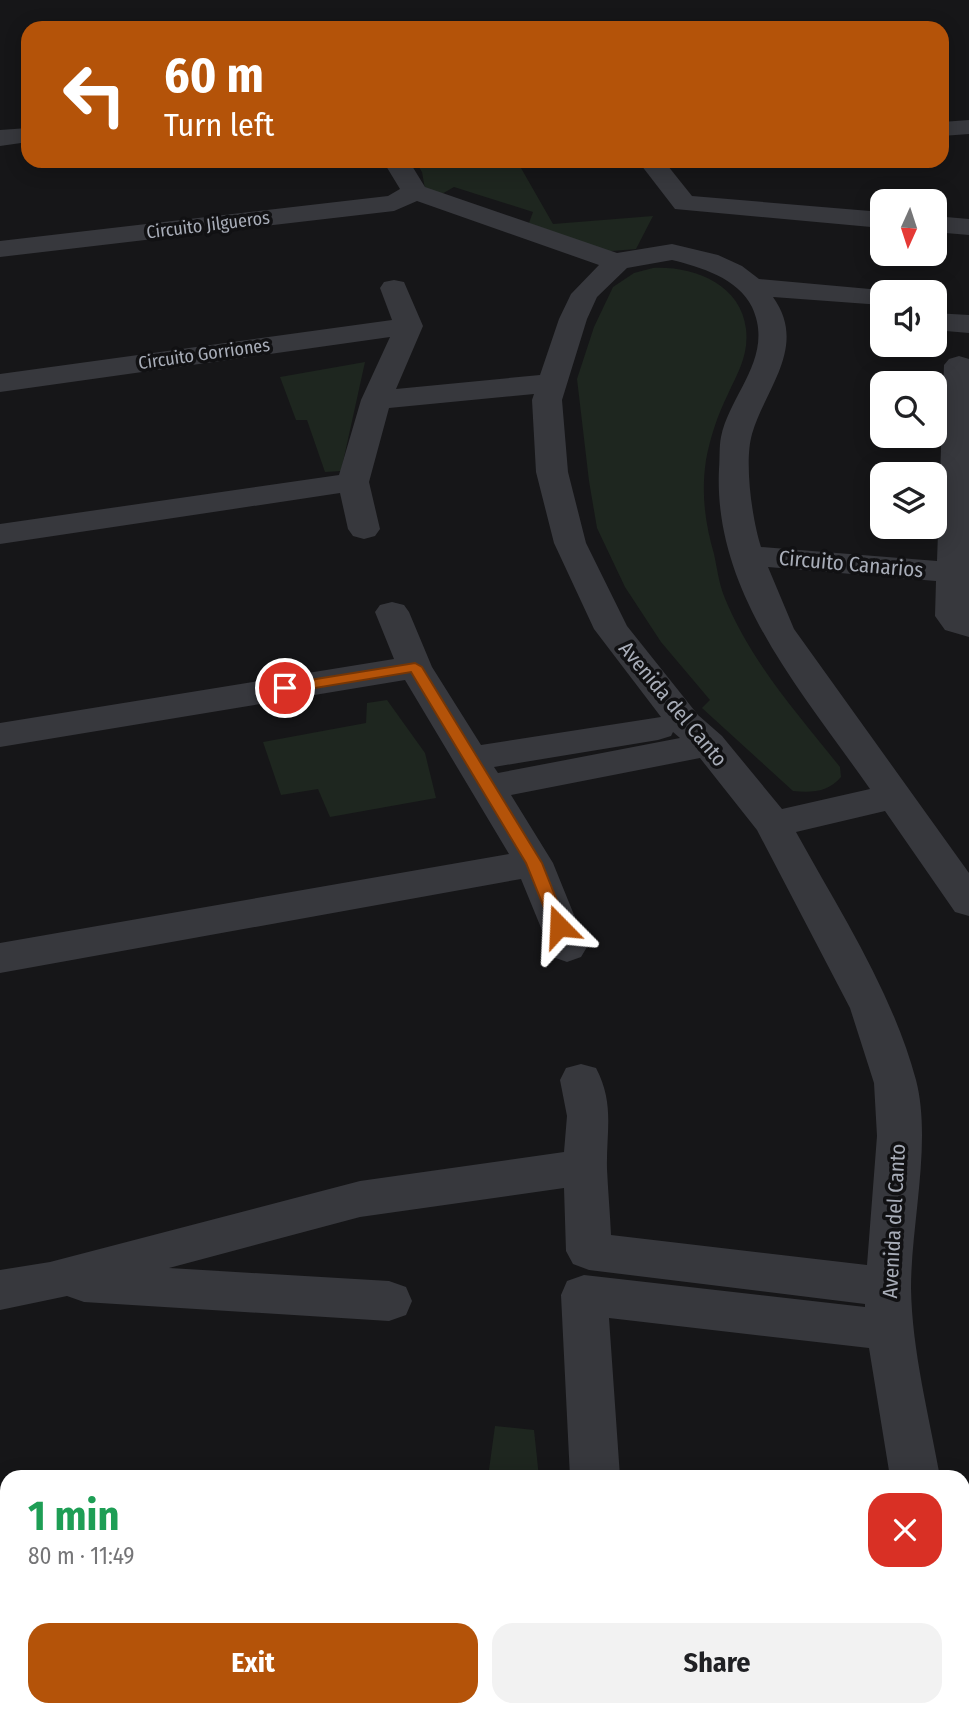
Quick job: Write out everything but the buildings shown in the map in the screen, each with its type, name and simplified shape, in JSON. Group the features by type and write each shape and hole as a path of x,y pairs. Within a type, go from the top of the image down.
{"street":[{"path":"949,129 969,127"},
{"path":"0,138 21,136"},
{"path":"398,168 404,198 609,271 636,256 672,252 709,261 732,272 759,297 774,335 766,369 736,436 734,489 737,522 752,567 777,630 969,902"},
{"path":"656,168 684,203 870,219"},
{"name":"Circuito Jilgueros","path":"0,249 404,198"},
{"path":"672,252 684,203"},
{"path":"709,261 721,206"},
{"path":"947,225 969,227"},
{"name":"Avenida del Canto","path":"609,271 585,294 579,306 550,392 552,472 570,543 611,629 773,824 871,1008 895,1083 899,1136 889,1309 914,1470"},
{"path":"364,529 353,482 374,408 409,326 394,288"},
{"path":"759,297 870,298"},
{"path":"759,297 870,314"},
{"path":"947,303 969,305"},
{"path":"947,322 969,324"},
{"name":"Circuito Gorriones","path":"0,383 409,326"},
{"name":"Circuito Canarios","path":"959,365 964,457 952,584 952,616 957,623 969,626"},
{"path":"374,408 550,392"},
{"path":"0,534 353,482"},
{"name":"Circuito Canarios","path":"752,567 952,584"},
{"path":"392,612 415,667 534,863 567,947"},
{"path":"0,735 415,667"},
{"path":"479,773 697,733"},
{"path":"773,824 894,796"},
{"path":"0,958 534,863"},
{"path":"581,1080 589,1116 585,1167 589,1251 889,1309"},
{"path":"0,1290 50,1281 360,1199 585,1167"},
{"path":"50,1281 389,1301"},
{"path":"595,1470 584,1295 889,1309"}],"shaded area":[{"path":"419,168 521,168 553,224 653,216 636,249 600,252 529,223 533,212 454,187 440,195 425,189"},
{"path":"653,268 684,270 713,281 735,300 742,313 746,329 744,355 718,418 706,460 706,519 724,596 747,643 791,706 840,767 841,777 825,789 793,791 702,708 710,700 661,642 625,587 597,528 577,379 594,327 613,287 634,273"},
{"path":"365,362 341,471 325,472 307,420 296,420 280,377"},
{"path":"387,700 425,753 436,798 330,817 318,789 281,795 263,742 366,723 367,703"},
{"path":"495,1426 534,1430 538,1470 489,1470"}],"route":[{"path":"285,688 415,667 534,863 559,926"}]}
